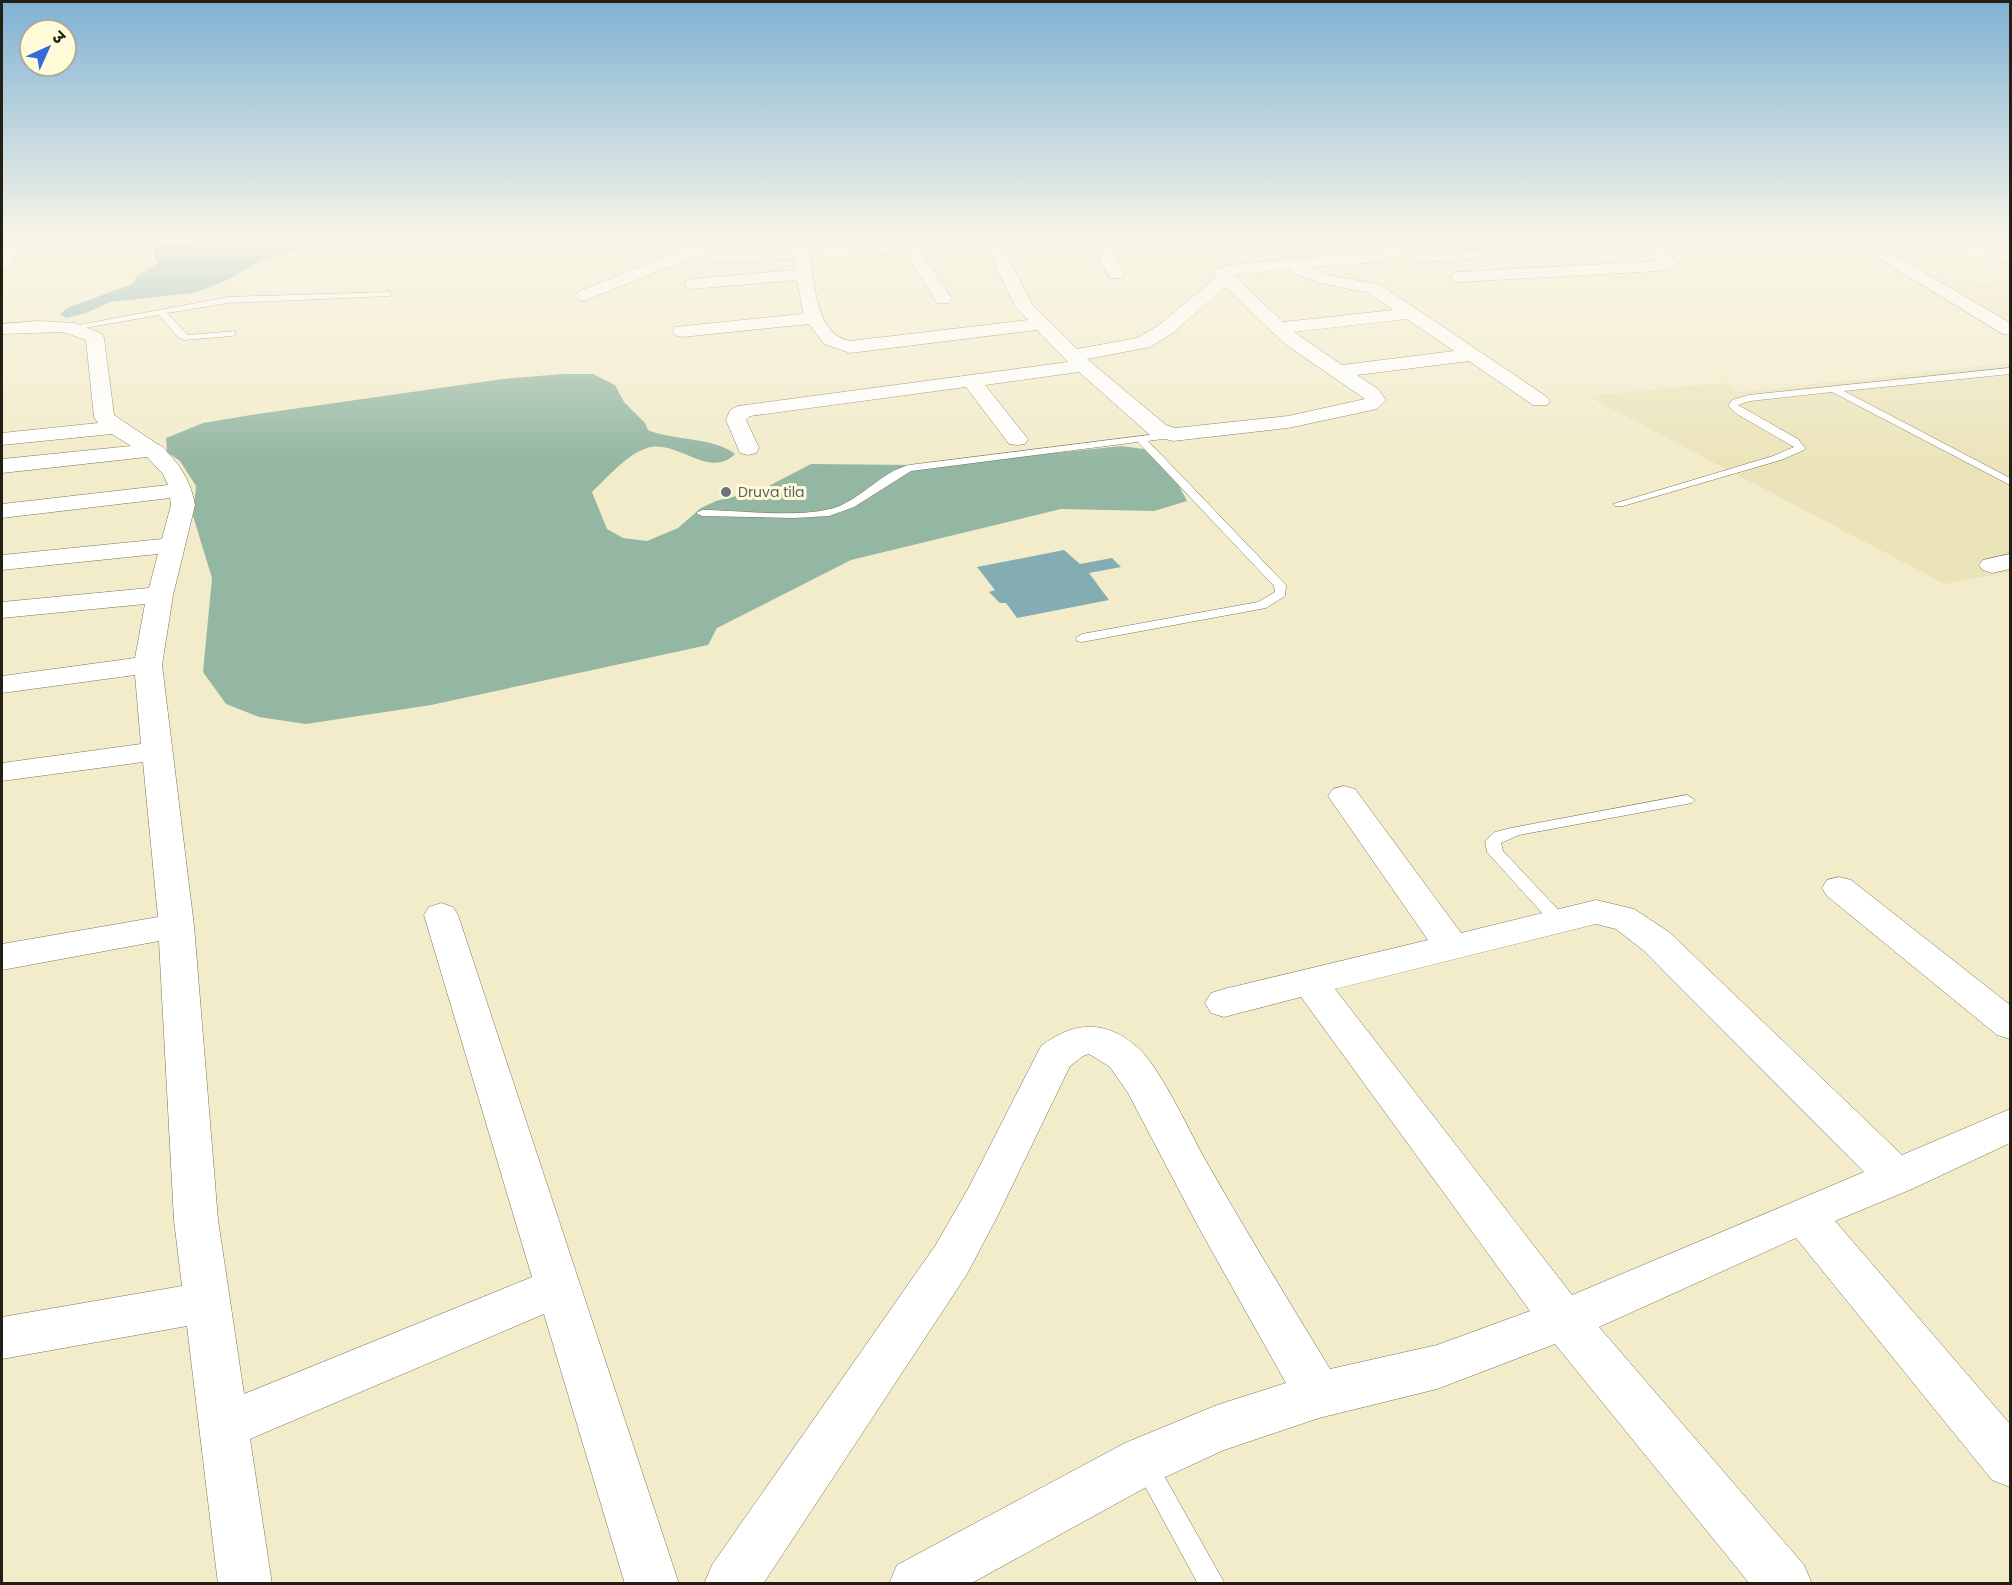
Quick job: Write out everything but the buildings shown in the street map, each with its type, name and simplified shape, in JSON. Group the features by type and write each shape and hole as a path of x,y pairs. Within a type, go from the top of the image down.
{"street":[{"path":"1031,313 1078,361 1149,425 1173,435 1288,422 1361,409 1376,400 1371,393 1278,328 1261,313"},
{"path":"748,448 736,420 737,414 745,410 971,381 1078,361 1143,343 1166,329 1185,313"},
{"path":"1278,328 1411,313 1540,401"},
{"path":"1981,313 2010,330"},
{"path":"682,331 795,321 806,319 812,314 828,340 840,346 850,347 1041,324"},
{"path":"2,329 67,328 86,330 95,338 104,417 116,427 155,450 171,466 182,490 183,505 160,595 148,665 176,926 196,1220 245,1584"},
{"path":"1338,371 1472,355"},
{"path":"971,381 1017,439"},
{"path":"2,439 116,427"},
{"path":"2,466 155,450"},
{"path":"2,511 182,490"},
{"path":"2,562 173,545"},
{"path":"2,610 160,595"},
{"path":"2,684 148,665"},
{"path":"2,772 158,751"},
{"path":"1344,796 1452,947"},
{"path":"1839,888 2010,1025"},
{"path":"1224,1003 1596,912 1612,913 1627,918 1640,927 1897,1177"},
{"path":"441,915 652,1584"},
{"path":"2,957 176,926"},
{"path":"1310,982 1564,1320 1785,1584"},
{"path":"731,1584 951,1260 983,1202 1055,1056 1072,1043 1089,1040 1106,1045 1124,1057 1142,1083 1214,1215 1318,1395"},
{"path":"916,1584 1143,1461 1217,1429 1318,1395 1437,1367 1564,1320 1803,1215 1897,1177 2010,1125"},
{"path":"1803,1215 2010,1462"},
{"path":"224,1426 558,1287"},
{"path":"2,1338 208,1302"}],"lane":[{"path":"67,328 148,313"},
{"path":"161,313 182,336 187,338 232,333"},
{"path":"1619,504 1791,454 1800,448 1794,441 1740,412 1733,406 1735,402 1749,398 2010,371"},
{"path":"1833,389 2010,482"},
{"path":"702,513 823,513 849,506 893,475 909,468 1173,435"},
{"path":"1082,638 1262,605 1281,594 1280,585 1140,439"},
{"path":"1559,921 1495,852 1493,841 1516,831 1688,800"},
{"path":"1143,1461 1212,1584"}],"shaded area":[{"path":"1992,313 2010,313 2010,323"},
{"path":"2010,363 2010,572 1945,584 1587,396 1723,383 1739,392"}],"green space":[{"path":"593,374 615,385 624,402 645,423 648,430 716,445 735,454 725,461 714,463 658,446 639,451 625,461 592,492 607,529 623,538 647,541 678,528 701,508 716,501 761,490 811,464 913,465 980,456 1055,453 1121,446 1144,449 1177,482 1187,501 1154,511 1061,509 851,560 717,628 708,645 431,705 306,724 259,717 226,704 203,672 212,578 193,516 196,486 180,461 167,452 166,438 203,423 251,415 503,379"}],"water":[{"path":"61,313 86,313 66,318"},
{"path":"1064,550 1080,564 1112,558 1121,567 1089,573 1109,600 1017,618 1006,603 1000,603 989,592 995,590 977,567"}],"place":[{"name":"Druva tila","path":"726,492"}]}
